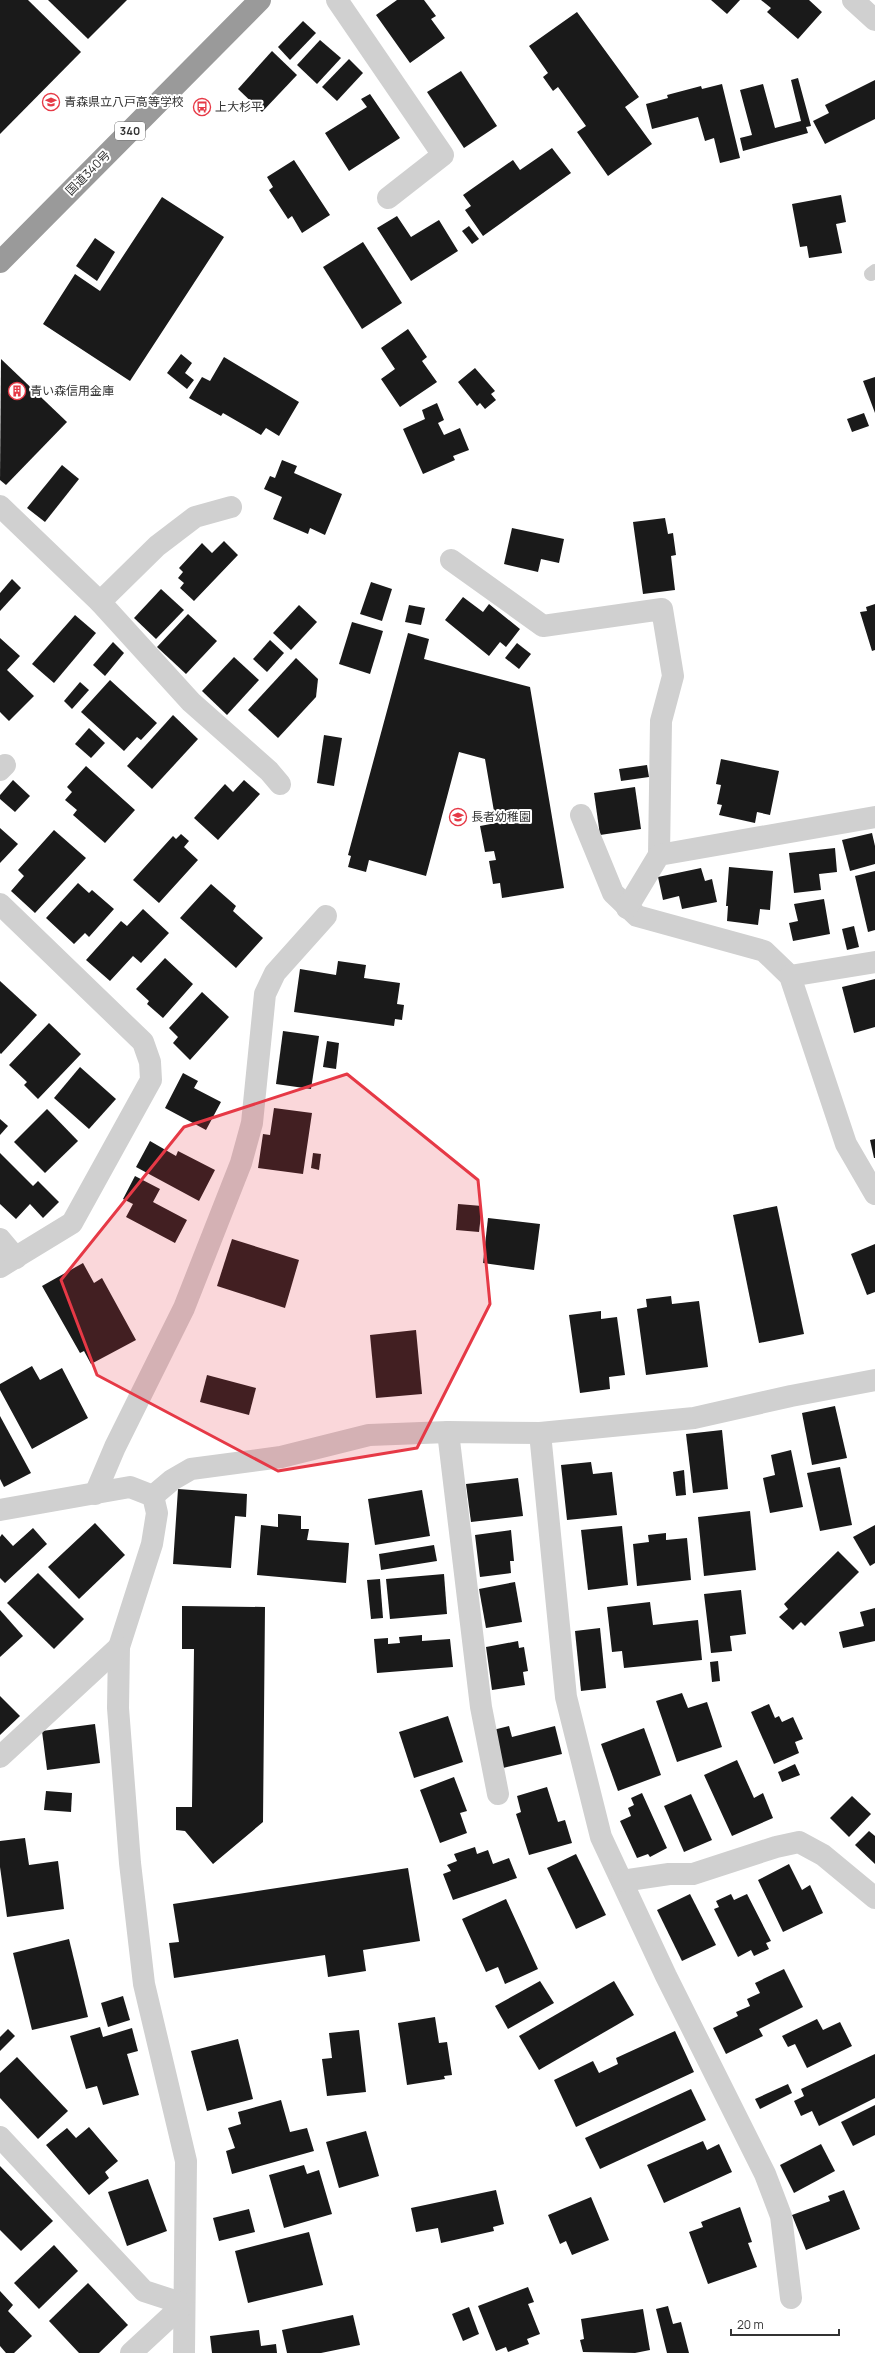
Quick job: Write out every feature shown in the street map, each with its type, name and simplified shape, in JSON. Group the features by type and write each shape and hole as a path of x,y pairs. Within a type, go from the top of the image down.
{"highway":[{"name":"国道340号","path":"0,262 255,3"}],"street":[{"path":"337,0 443,155 388,198"},
{"path":"853,0 875,20"},
{"path":"0,506 100,602 191,702 268,771 280,784"},
{"path":"100,602 157,546 196,517 231,507"},
{"path":"451,560 543,626 662,609 673,676 661,721 659,854 627,908"},
{"path":"581,815 613,893 637,916 764,951 790,976 846,1144 875,1194"},
{"path":"659,854 875,817"},
{"path":"0,904 143,1042 150,1062 150,1080 72,1223 8,1262 0,1239"},
{"path":"95,1494 115,1447 184,1308 241,1163 252,1123 265,994 276,973 326,916"},
{"path":"790,976 875,962"},
{"path":"153,1496 172,1480 191,1469 281,1457 369,1435 448,1432 540,1433 694,1418 791,1396 875,1380"},
{"path":"448,1432 481,1706 498,1794"},
{"path":"540,1433 566,1697 601,1837 666,1976 765,2174 781,2216 791,2298"},
{"path":"0,1510 95,1494 130,1486 153,1496"},
{"path":"153,1496 157,1513 152,1544 120,1647 118,1708 130,1863 144,1984 186,2161 184,2353"},
{"path":"0,1757 120,1647"},
{"path":"622,1881 669,1874 694,1874 776,1847 799,1842 823,1855 875,1898"},
{"path":"0,2137 144,2291 184,2304"},
{"path":"131,2353 184,2304"}],"highlighted area":[{"path":"347,1074 478,1180 490,1304 417,1448 278,1471 97,1375 61,1280 184,1127"}],"building":[{"path":"0,0 28,0 81,52 0,134"},
{"path":"48,0 127,0 88,39"},
{"path":"397,0 424,0 436,16 431,19 445,38 410,63 376,15"},
{"path":"711,0 740,0 727,14"},
{"path":"761,0 809,0 822,12 798,39 767,12 771,8"},
{"path":"577,12 639,97 625,107 652,144 608,176 577,132 586,126 558,87 553,91 543,77 548,73 529,46"},
{"path":"303,21 316,33 290,60 278,47"},
{"path":"320,40 341,58 317,84 297,65"},
{"path":"272,51 297,75 262,112 238,89"},
{"path":"349,59 363,73 337,101 322,87"},
{"path":"461,71 497,126 464,148 427,92"},
{"path":"798,78 811,126 806,127 808,133 743,151 740,138 752,135 740,90 763,84 775,128 801,121 791,80"},
{"path":"875,80 875,119 825,144 813,121 829,113 825,105"},
{"path":"722,84 740,158 720,163 714,138 705,141 698,117 652,129 646,104 668,98 667,95 701,86 702,89"},
{"path":"370,94 400,138 349,171 325,133 367,107 361,99"},
{"path":"552,148 571,173 483,236 465,210 471,206 463,195 513,160 520,170"},
{"path":"294,160 330,215 302,233 292,216 288,219 269,190 273,187 267,177"},
{"path":"841,195 846,222 836,224 842,253 809,258 807,246 800,247 792,204"},
{"path":"162,197 224,237 130,381 43,324 75,274 100,291"},
{"path":"397,216 411,237 439,220 458,251 411,281 377,228"},
{"path":"469,226 479,239 472,244 462,231"},
{"path":"95,238 115,252 97,281 76,266"},
{"path":"363,242 402,303 362,329 323,267"},
{"path":"408,329 427,357 422,361 437,382 400,407 381,379 395,369 381,348"},
{"path":"181,354 192,363 185,373 194,380 187,389 167,373"},
{"path":"224,357 299,402 279,436 266,428 261,435 223,413 221,416 189,398 202,377 210,381"},
{"name":"青い森信用金庫","path":"1,359 67,422 6,485 0,480"},
{"path":"475,368 495,391 491,394 496,400 485,409 480,403 477,406 458,382"},
{"path":"875,377 875,413 863,381"},
{"path":"437,403 444,420 438,423 444,435 460,428 469,450 453,456 455,460 423,474 403,429 425,419 422,410"},
{"path":"864,413 869,426 852,432 847,419"},
{"path":"282,460 297,466 294,473 342,494 325,535 310,528 308,534 273,519 282,497 264,489 270,476 275,478"},
{"path":"62,465 79,479 45,522 27,508"},
{"path":"665,518 668,534 673,533 676,555 671,556 675,590 643,594 633,522"},
{"path":"512,528 564,539 559,563 541,559 538,572 504,564"},
{"path":"224,541 238,555 194,601 180,588 184,583 178,578 183,572 179,568 202,543 212,553"},
{"path":"12,579 21,588 0,611 0,593"},
{"path":"371,582 392,589 382,621 360,614"},
{"path":"161,589 184,610 156,639 134,618"},
{"path":"463,597 483,612 489,604 520,629 506,647 500,642 489,656 445,620"},
{"path":"875,604 875,650 872,651 860,612 867,611 866,607"},
{"path":"299,605 317,622 291,650 273,633"},
{"path":"409,605 425,608 421,625 405,622"},
{"path":"188,614 217,641 186,674 157,647"},
{"path":"75,615 96,633 54,683 32,664"},
{"path":"352,622 383,631 370,674 339,664"},
{"path":"408,633 429,639 424,659 530,687 564,888 502,898 500,883 493,884 489,861 496,860 494,851 485,852 480,826 496,823 485,759 459,752 426,876 369,860 366,872 348,867 351,856 348,855"},
{"path":"0,638 20,656 7,670 34,696 9,721 0,712"},
{"path":"270,640 284,653 267,672 253,659"},
{"path":"113,642 124,653 105,676 93,665"},
{"path":"517,643 531,654 519,669 505,658"},
{"path":"234,657 259,680 227,715 202,691"},
{"path":"296,658 318,679 316,697 278,738 248,710"},
{"path":"110,680 157,723 141,740 137,737 124,751 81,712"},
{"path":"80,682 89,690 72,709 64,701"},
{"path":"173,715 198,739 152,789 127,766"},
{"path":"89,728 105,743 91,758 75,744"},
{"path":"324,735 342,738 334,786 317,783"},
{"path":"721,759 779,771 770,815 757,812 755,823 719,815 722,805 717,804 721,785 716,784"},
{"path":"647,765 649,777 621,781 619,769"},
{"path":"86,766 135,810 105,843 73,815 77,810 65,800 72,792 67,787"},
{"path":"13,780 30,796 15,812 0,799 0,795"},
{"path":"244,780 260,794 218,840 194,818 225,784 233,792"},
{"path":"635,787 641,829 600,835 594,793"},
{"path":"0,828 18,844 0,863"},
{"path":"54,830 86,858 35,913 11,891 24,876 18,870"},
{"path":"872,833 875,846 875,864 850,871 842,840"},
{"path":"181,834 189,841 184,847 198,860 159,903 133,880 173,836 176,839"},
{"path":"835,848 837,872 819,874 821,890 794,893 789,853"},
{"path":"729,867 773,871 770,910 760,909 758,925 727,921 728,906 726,906"},
{"path":"701,868 705,881 712,879 717,902 682,909 679,896 663,900 658,877"},
{"path":"875,871 875,930 868,932 855,876"},
{"path":"78,883 89,893 92,890 114,909 89,937 85,933 74,944 46,918"},
{"path":"211,884 236,906 233,911 263,938 236,968 180,918"},
{"path":"824,899 830,934 793,941 789,923 798,921 794,904"},
{"path":"143,909 169,933 141,963 133,956 110,981 86,960 121,921 127,926"},
{"path":"854,926 859,947 847,950 842,929"},
{"path":"165,958 193,984 163,1018 147,1004 149,1001 136,989"},
{"path":"338,961 366,965 364,978 400,983 397,1004 404,1005 402,1020 395,1019 394,1026 294,1012 300,969 336,975"},
{"path":"875,979 875,1027 854,1033 842,987"},
{"path":"0,981 37,1015 1,1054 0,1053"},
{"path":"202,992 229,1017 190,1060 173,1043 178,1037 169,1028"},
{"path":"49,1023 81,1054 38,1099 24,1085 27,1082 9,1065"},
{"path":"283,1031 319,1036 311,1089 276,1084"},
{"path":"327,1041 339,1043 336,1069 323,1067"},
{"path":"80,1067 116,1099 89,1129 54,1098"},
{"path":"183,1073 198,1081 194,1088 221,1102 206,1130 165,1108"},
{"path":"274,1108 312,1113 303,1174 258,1168 263,1134 270,1135"},
{"path":"47,1109 78,1141 45,1173 14,1142"},
{"path":"0,1119 8,1126 0,1135"},
{"path":"875,1139 875,1158 874,1158 870,1140"},
{"path":"150,1141 176,1156 178,1151 215,1170 199,1201 136,1167"},
{"path":"0,1153 33,1186 38,1181 59,1202 43,1218 30,1204 16,1219 0,1204"},
{"path":"313,1153 321,1154 319,1170 311,1168"},
{"path":"135,1176 160,1189 153,1202 187,1220 175,1243 126,1217 133,1204 123,1199"},
{"path":"458,1204 482,1206 479,1232 456,1230"},
{"path":"777,1206 804,1334 759,1343 733,1215"},
{"path":"488,1218 540,1224 534,1270 483,1263"},
{"path":"232,1239 299,1260 285,1308 217,1286"},
{"path":"875,1244 875,1292 867,1295 851,1254"},
{"path":"83,1263 94,1283 102,1278 136,1340 91,1364 84,1351 80,1353 42,1286"},
{"path":"671,1296 672,1304 699,1301 708,1367 646,1375 637,1309 647,1307 646,1299"},
{"path":"601,1311 601,1319 617,1317 625,1375 609,1377 610,1389 580,1393 569,1315"},
{"path":"416,1330 422,1394 376,1398 370,1335"},
{"path":"32,1366 40,1380 62,1368 88,1418 32,1449 0,1390 0,1384"},
{"path":"207,1375 256,1388 249,1415 200,1402"},
{"path":"835,1406 847,1458 812,1465 802,1413"},
{"path":"0,1416 31,1473 4,1487 0,1479"},
{"path":"722,1430 728,1489 693,1493 686,1434"},
{"path":"791,1450 803,1507 770,1513 763,1478 775,1475 771,1455"},
{"path":"591,1462 593,1474 612,1472 617,1515 567,1520 561,1465"},
{"path":"840,1467 852,1525 820,1531 807,1473"},
{"path":"684,1470 686,1495 676,1496 673,1472"},
{"path":"518,1478 523,1516 471,1522 466,1484"},
{"path":"178,1489 247,1494 246,1517 235,1516 231,1568 173,1564"},
{"path":"422,1490 430,1536 375,1545 368,1499"},
{"path":"750,1511 756,1570 704,1576 698,1517"},
{"path":"278,1514 301,1516 301,1529 309,1529 307,1540 349,1543 346,1583 257,1575 261,1525 278,1527"},
{"path":"95,1523 125,1555 79,1599 48,1567"},
{"path":"875,1525 875,1563 870,1566 853,1537"},
{"path":"622,1526 628,1585 588,1590 581,1530"},
{"path":"33,1528 47,1544 5,1583 0,1578 0,1537 2,1534 13,1546"},
{"path":"511,1530 514,1561 510,1561 511,1573 480,1577 475,1535"},
{"path":"666,1533 666,1540 687,1538 691,1580 637,1586 633,1544 649,1542 648,1535"},
{"path":"434,1545 437,1561 381,1570 379,1554"},
{"path":"838,1551 859,1572 805,1626 801,1622 793,1630 779,1617 788,1609 784,1604"},
{"path":"38,1573 84,1619 54,1649 7,1603"},
{"path":"444,1574 447,1614 390,1619 386,1579"},
{"path":"380,1579 383,1618 371,1619 367,1580"},
{"path":"515,1582 522,1622 486,1628 479,1589"},
{"path":"741,1590 746,1634 730,1636 732,1651 711,1653 704,1594"},
{"path":"650,1602 653,1625 698,1620 702,1660 624,1668 622,1651 612,1652 607,1607"},
{"path":"182,1606 265,1607 263,1822 213,1864 185,1831 176,1830 176,1807 192,1807 194,1649 182,1649"},
{"path":"875,1608 875,1641 843,1648 839,1632 864,1626 860,1612"},
{"path":"0,1610 23,1636 0,1657"},
{"path":"600,1628 606,1688 581,1691 575,1631"},
{"path":"422,1635 422,1641 450,1639 453,1667 377,1673 374,1639 388,1638 388,1644 400,1643 399,1637"},
{"path":"518,1641 519,1648 524,1647 528,1671 523,1672 525,1685 492,1690 486,1647"},
{"path":"718,1661 720,1681 712,1682 710,1662"},
{"path":"682,1693 688,1708 707,1702 722,1747 677,1762 656,1701"},
{"path":"0,1696 20,1716 0,1735"},
{"path":"769,1704 775,1718 779,1716 782,1722 793,1717 803,1739 795,1742 799,1753 774,1764 751,1712"},
{"path":"448,1716 463,1762 414,1778 399,1732"},
{"path":"95,1724 100,1763 47,1770 42,1731"},
{"path":"509,1726 512,1737 555,1726 562,1754 503,1768 493,1730"},
{"path":"644,1728 661,1775 618,1791 601,1744"},
{"path":"737,1760 754,1798 763,1793 773,1818 732,1836 704,1775"},
{"path":"795,1764 800,1775 782,1782 778,1772"},
{"path":"454,1777 467,1811 460,1813 467,1833 440,1843 420,1790"},
{"path":"547,1787 558,1822 565,1820 572,1843 529,1855 516,1814 521,1812 517,1796"},
{"path":"46,1791 72,1793 71,1812 44,1810"},
{"path":"642,1793 667,1848 650,1857 648,1854 637,1858 620,1821 631,1816 628,1808 634,1805 631,1798"},
{"path":"691,1794 712,1840 684,1852 664,1806"},
{"path":"852,1796 871,1814 849,1837 830,1818"},
{"path":"869,1831 875,1836 875,1864 855,1845"},
{"path":"25,1838 29,1865 58,1861 64,1909 7,1917 0,1867 0,1841"},
{"path":"475,1847 477,1854 488,1850 493,1864 509,1858 517,1878 453,1900 443,1874 451,1871 447,1865 457,1861 454,1854"},
{"path":"576,1854 606,1915 576,1929 547,1868"},
{"path":"789,1864 802,1890 810,1885 823,1913 783,1932 758,1880"},
{"path":"408,1868 420,1941 363,1950 366,1971 328,1977 325,1955 174,1978 169,1943 179,1942 173,1904"},
{"path":"690,1894 716,1945 682,1961 657,1910"},
{"path":"731,1894 734,1900 747,1894 771,1941 766,1943 769,1949 754,1956 751,1950 738,1957 714,1909 719,1907 716,1901"},
{"path":"506,1899 538,1969 505,1984 498,1967 486,1972 462,1919"},
{"path":"69,1939 88,2017 32,2030 13,1953"},
{"path":"784,1969 803,2007 759,2029 763,2036 726,2054 713,2028 738,2016 736,2012 750,2006 747,1999 760,1993 755,1983"},
{"path":"540,1981 554,2003 508,2029 495,2006"},
{"path":"614,1981 634,2015 539,2070 519,2036"},
{"path":"123,1996 130,2020 108,2027 101,2003"},
{"path":"435,2017 439,2043 447,2042 452,2075 444,2076 445,2079 407,2085 398,2023"},
{"path":"817,2019 823,2030 840,2022 852,2046 807,2068 795,2044 788,2047 782,2036"},
{"path":"100,2027 103,2037 132,2028 138,2051 127,2054 139,2095 103,2105 97,2086 86,2089 70,2036"},
{"path":"8,2029 15,2036 0,2051 0,2037"},
{"path":"359,2030 366,2092 327,2096 322,2059 332,2058 329,2033"},
{"path":"675,2031 694,2072 576,2127 554,2080 593,2061 599,2073 618,2064 616,2058"},
{"path":"238,2039 253,2099 207,2111 191,2051"},
{"path":"875,2054 875,2098 819,2126 812,2111 801,2116 794,2101 804,2096 801,2089"},
{"path":"17,2057 68,2111 38,2139 0,2098 0,2073"},
{"path":"788,2084 792,2093 760,2109 755,2099"},
{"path":"691,2089 706,2120 600,2169 585,2138"},
{"path":"281,2100 290,2132 307,2128 314,2151 232,2174 226,2151 235,2148 228,2128 241,2124 238,2112"},
{"path":"875,2105 875,2135 853,2146 841,2122"},
{"path":"89,2127 118,2161 105,2172 109,2178 89,2195 46,2145 67,2128 76,2138"},
{"path":"366,2131 379,2176 339,2188 326,2142"},
{"path":"703,2141 707,2150 719,2144 732,2172 664,2203 647,2165"},
{"path":"821,2144 835,2171 794,2193 780,2165"},
{"path":"304,2165 307,2174 319,2170 332,2214 284,2228 269,2175"},
{"path":"0,2166 53,2221 21,2251 0,2230"},
{"path":"148,2179 167,2231 127,2246 108,2192"},
{"path":"496,2190 504,2224 493,2227 494,2231 441,2243 438,2228 416,2232 411,2208"},
{"path":"844,2190 860,2229 806,2250 792,2215 830,2201 828,2196"},
{"path":"591,2197 609,2240 572,2255 566,2241 560,2244 548,2215"},
{"path":"740,2207 752,2242 748,2243 757,2267 708,2284 689,2232 703,2227 701,2222"},
{"path":"249,2209 255,2232 219,2241 213,2218"},
{"path":"309,2232 323,2285 248,2303 235,2251"},
{"path":"54,2245 78,2271 39,2309 14,2283"},
{"path":"88,2283 128,2325 99,2353 79,2353 49,2321"},
{"path":"528,2287 534,2302 528,2304 540,2334 527,2339 529,2344 508,2352 506,2347 496,2351 478,2306"},
{"path":"0,2291 13,2305 8,2311 32,2336 14,2353 6,2353 0,2346"},
{"path":"668,2306 673,2324 681,2322 689,2353 667,2353 656,2309"},
{"path":"469,2307 479,2334 463,2341 452,2314"},
{"path":"643,2309 650,2350 635,2353 583,2352 580,2340 584,2339 581,2319"},
{"path":"353,2315 360,2345 321,2353 287,2353 282,2330"},
{"path":"259,2330 261,2346 276,2344 277,2353 212,2353 210,2336"}],"place":[{"name":"青森県立八戸高等学校","path":"51,102"},
{"name":"上大杉平","path":"202,107"},
{"name":"青い森信用金庫","path":"17,391"},
{"name":"長者幼稚園","path":"458,817"}]}
